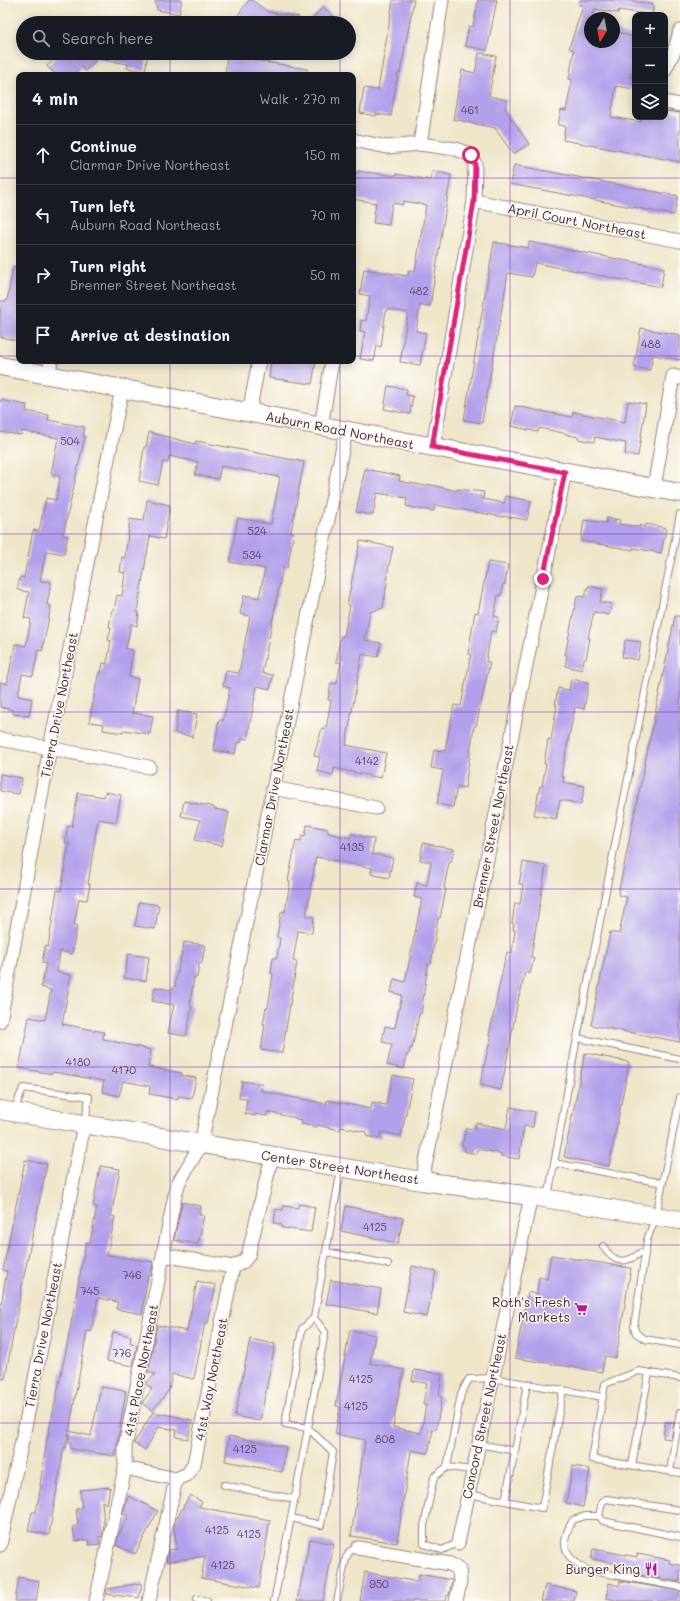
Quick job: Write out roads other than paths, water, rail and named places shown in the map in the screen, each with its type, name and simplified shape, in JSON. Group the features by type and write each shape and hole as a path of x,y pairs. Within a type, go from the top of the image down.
{"street":[{"path":"420,144 442,0"},
{"path":"668,64 675,49 680,31"},
{"path":"668,103 680,105"},
{"path":"356,141 387,146 420,144 456,149 471,155 475,164 474,202 432,447"},
{"name":"April Court Northeast","path":"474,202 680,241"},
{"path":"249,413 258,364"},
{"path":"321,427 332,364"},
{"name":"Auburn Road Northeast","path":"0,366 50,368 122,389 680,493"},
{"path":"654,488 673,376 680,378"},
{"name":"Tierra Drive Northeast","path":"0,1021 50,748 122,389"},
{"name":"Clarmar Drive Northeast","path":"202,1144 346,431"},
{"name":"Brenner Street Northeast","path":"422,1181 565,472"},
{"path":"0,738 149,767"},
{"path":"274,788 376,808"},
{"name":"Center Street Northeast","path":"7,1111 422,1181 539,1197 680,1220"},
{"name":"Tierra Drive Northeast","path":"0,1545 34,1384 84,1124"},
{"name":"41st Place Northeast","path":"96,1601 125,1468 125,1447 179,1182 202,1144"},
{"path":"163,1255 233,1267 244,1261 248,1256 272,1156"},
{"name":"Concord Street Northeast","path":"458,1543 492,1378 539,1197"},
{"name":"41st Way Northeast","path":"176,1479 188,1474 194,1464 233,1267"},
{"path":"125,1468 176,1479 150,1601"},
{"path":"358,1548 450,1564 459,1570 460,1582 456,1601"}],"lane":[{"path":"539,1197 554,1163 577,1038 680,514"},
{"path":"577,1038 680,1059"},
{"path":"7,1111 23,1088 89,1097 84,1124"},
{"path":"680,1096 656,1216 647,1240 634,1327 636,1333 645,1339 680,1345"},
{"path":"554,1163 663,1183"},
{"path":"291,1518 321,1525 333,1452 308,1428 285,1424 302,1328 314,1318 341,1167"},
{"path":"603,1246 612,1258 618,1260 633,1259 640,1253"},
{"path":"326,1252 388,1264"},
{"path":"274,1601 291,1518 325,1332 314,1318"},
{"path":"680,1378 639,1371 605,1384 592,1459 680,1473"},
{"path":"632,1465 649,1373"},
{"path":"458,1543 442,1550 424,1544 424,1526 434,1477 447,1467 461,1394 469,1379 492,1378 603,1397"},
{"path":"505,1501 527,1384"},
{"path":"468,1494 542,1508 563,1390"},
{"path":"670,1471 680,1412"},
{"path":"479,1444 515,1451"},
{"path":"447,1467 473,1470"},
{"path":"224,1485 294,1499"},
{"path":"599,1516 602,1502 606,1499 680,1510"},
{"path":"599,1516 585,1516 573,1520 567,1530 565,1544 568,1556 575,1563 587,1570 680,1587"},
{"path":"599,1516 603,1521 680,1537"},
{"path":"337,1601 346,1558 350,1551 358,1548"},
{"path":"197,1599 207,1601"}],"place":[{"name":"Roth's Fresh Markets","path":"581,1309"},
{"name":"Burger King","path":"651,1569"}]}
